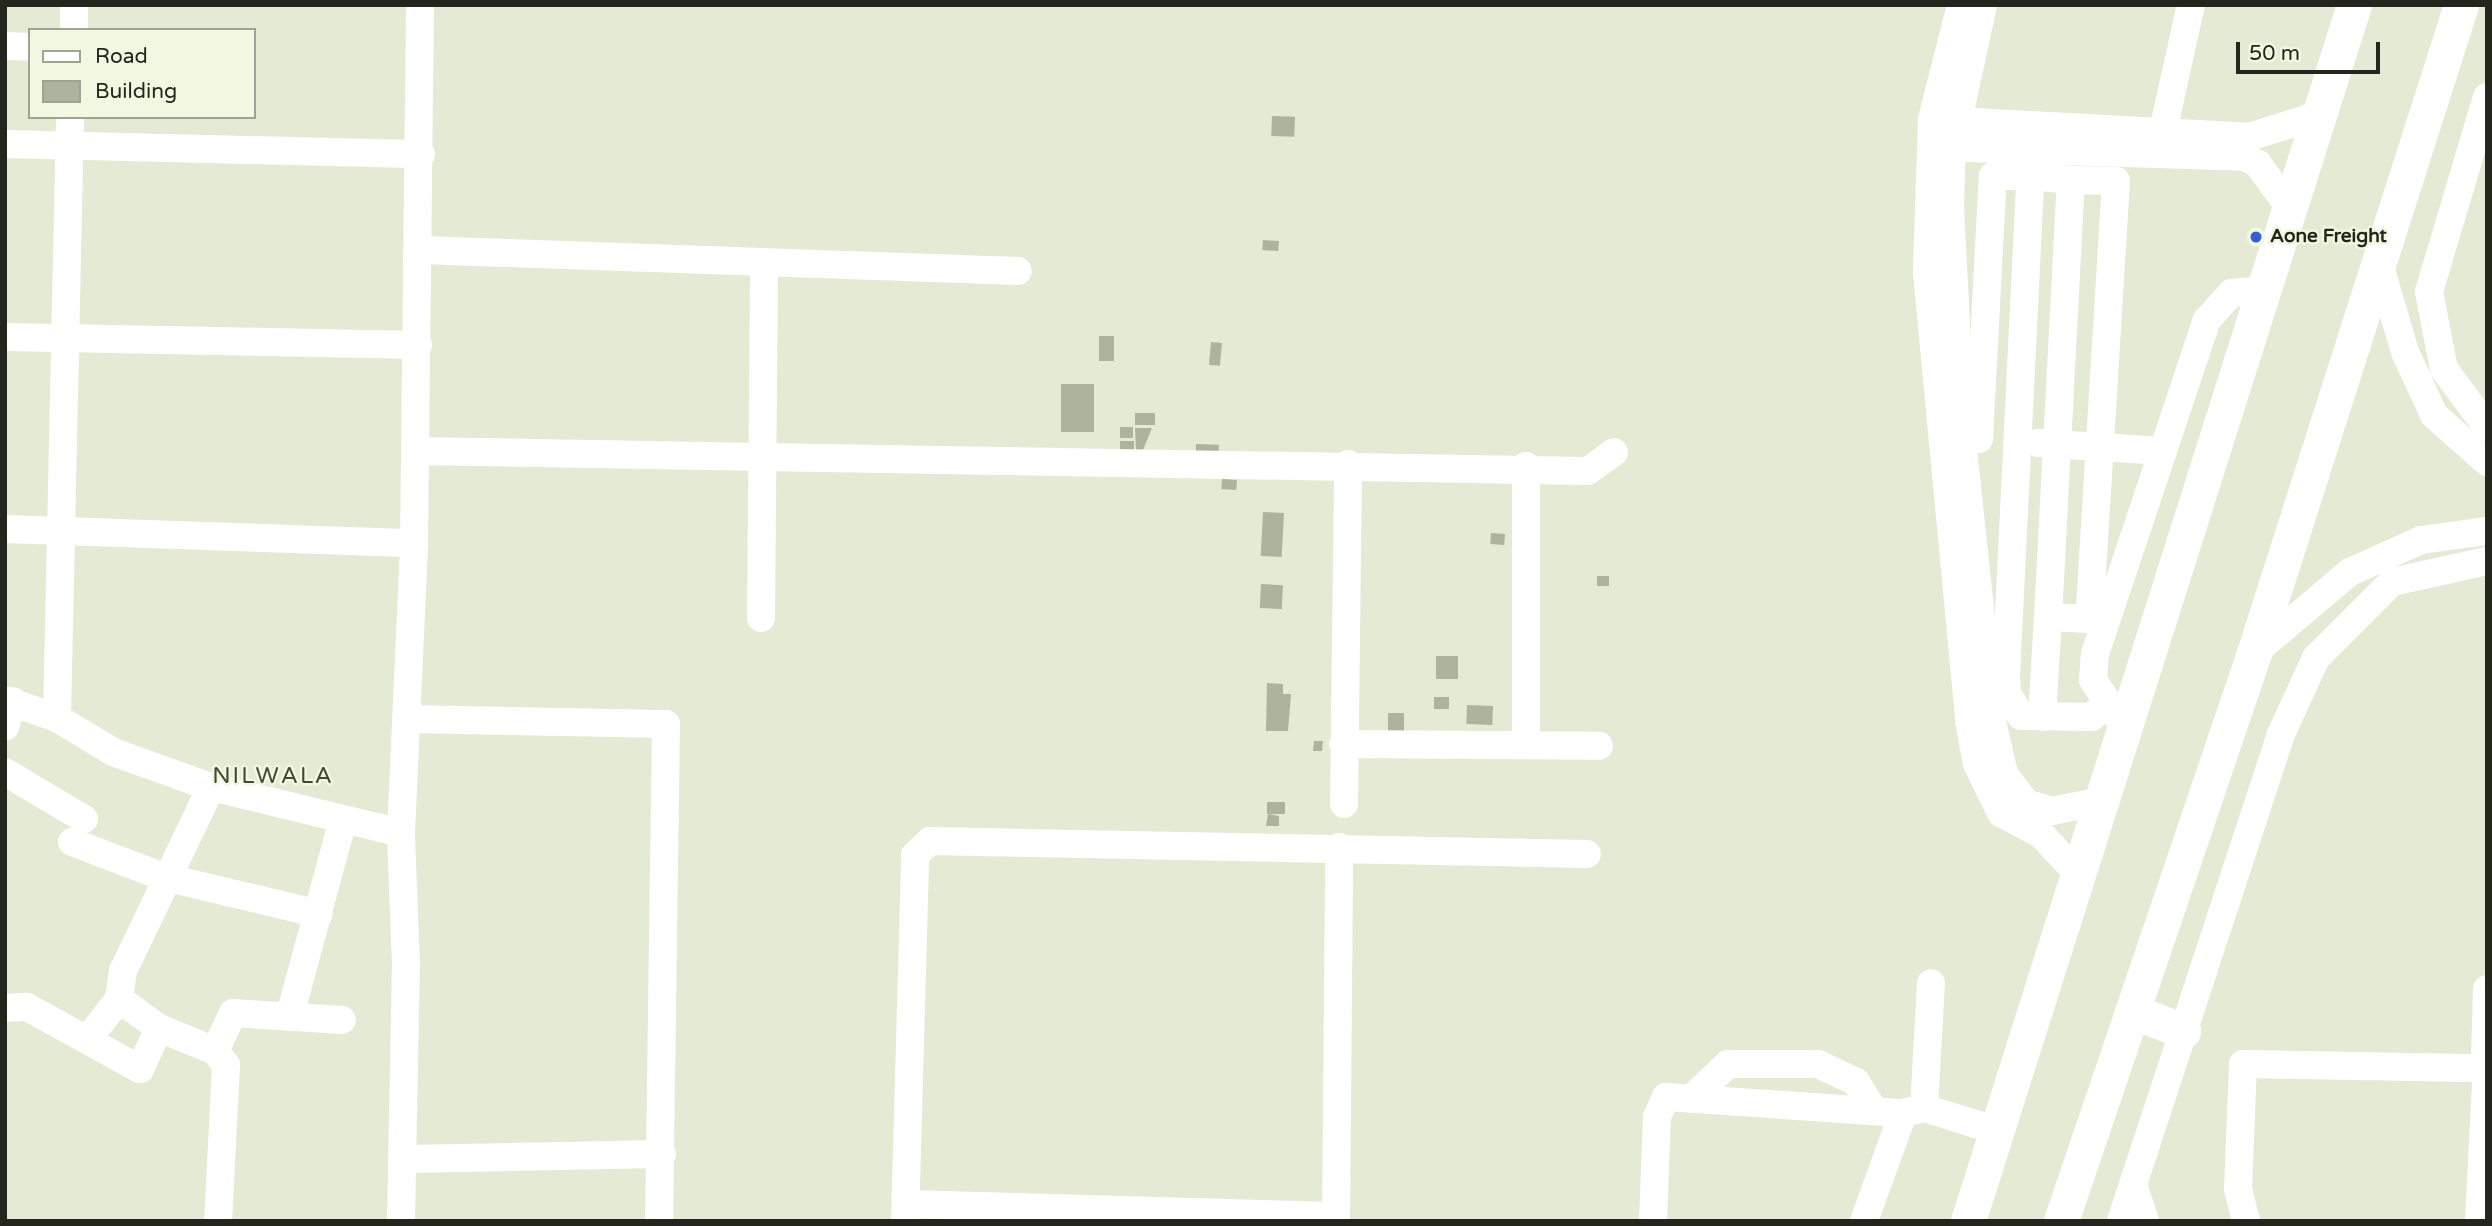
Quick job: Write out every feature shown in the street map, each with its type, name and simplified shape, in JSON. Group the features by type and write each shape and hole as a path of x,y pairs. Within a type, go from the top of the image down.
{"main road":[{"path":"2061,1221 2254,653 2380,267 2461,5"},
{"path":"1968,1221 2106,800 2319,115 2346,9"},
{"path":"2132,1011 2183,1031"}],"street":[{"path":"74,5 74,28"},
{"path":"401,1221 404,1159 401,833 410,719 421,250 420,5"},
{"path":"1961,5 1942,134 1927,273 1938,442 1977,764 2001,813 2041,834 2081,877"},
{"path":"1983,5 1942,134 1951,281 1970,439 1992,721 2004,774 2026,803 2052,811 2106,800"},
{"path":"2171,142 2191,5"},
{"path":"2171,142 2206,5"},
{"path":"5,46 28,47"},
{"path":"2485,106 2429,292 2444,369 2487,427"},
{"path":"1942,134 2171,142 2262,136 2319,115"},
{"path":"57,718 63,340 70,119"},
{"path":"2171,142 2245,157 2258,164 2289,207"},
{"path":"5,144 421,154"},
{"path":"1970,439 1993,176 2116,181 2099,447 2097,622 2093,680 2104,705 2127,731"},
{"path":"2030,176 2006,675 2007,694 2032,717"},
{"path":"2032,717 2048,617 2071,180"},
{"path":"421,250 764,265 1018,271"},
{"path":"761,618 760,457 764,265"},
{"path":"2380,267 2405,352 2434,415 2487,462"},
{"path":"2097,622 2163,451 2207,320 2231,293 2263,290"},
{"path":"5,337 418,345"},
{"path":"1970,439 2163,451"},
{"path":"416,451 1526,466 1588,471 1614,452"},
{"path":"1344,804 1348,464"},
{"path":"1526,466 1526,745"},
{"path":"5,529 414,543"},
{"path":"2254,653 2350,572 2421,540 2487,531"},
{"path":"2142,1219 2133,1184 2281,734 2316,659 2392,582 2487,561"},
{"path":"2048,617 2097,622"},
{"path":"1992,721 2032,717 2092,717 2104,705"},
{"path":"8,709 57,718 113,752 211,787 342,823 401,833"},
{"path":"410,719 666,724 659,1221"},
{"path":"1343,744 1599,746"},
{"path":"5,772 78,830 164,877 319,914"},
{"path":"88,1039 119,999 123,971 164,877 211,787"},
{"path":"290,1015 342,823"},
{"path":"1339,847 1336,1218 905,1213 920,846 930,841 1339,847 1587,854"},
{"path":"1864,1221 1913,1111 1931,983"},
{"path":"2479,1221 2487,989"},
{"path":"119,999 159,1028 215,1051 226,1065 218,1221"},
{"path":"5,1007 27,1007 141,1069 159,1028"},
{"path":"215,1051 233,1013 342,1020"},
{"path":"1694,1096 1728,1064 1818,1064 1856,1082 1874,1111"},
{"path":"2246,1221 2238,1189 2244,1064 2483,1070"},
{"path":"1653,1221 1660,1103 1694,1096 1874,1111 1913,1111 1998,1131"},
{"path":"404,1159 662,1154"}],"building":[{"path":"1272,116 1295,117 1294,137 1271,136"},
{"path":"1263,240 1279,241 1278,251 1262,250"},
{"path":"1099,336 1114,336 1114,361 1099,361"},
{"path":"1211,342 1222,343 1220,366 1209,365"},
{"path":"1061,384 1094,384 1094,432 1061,432"},
{"path":"1135,413 1155,413 1155,425 1135,425"},
{"path":"1120,427 1133,427 1133,438 1120,438"},
{"path":"1135,428 1152,428 1143,450 1136,450"},
{"path":"1120,441 1134,441 1134,457 1120,457"},
{"path":"1196,444 1219,445 1219,458 1196,457"},
{"path":"1222,479 1237,480 1236,490 1221,489"},
{"path":"1263,512 1284,513 1282,557 1261,556"},
{"path":"1491,533 1505,534 1504,545 1490,544"},
{"path":"1597,576 1609,576 1609,586 1597,586"},
{"path":"1261,584 1283,585 1282,609 1260,608"},
{"path":"1436,656 1458,656 1458,679 1436,679"},
{"path":"1267,683 1283,684 1283,694 1291,694 1288,731 1266,731"},
{"path":"1434,697 1449,697 1449,709 1434,709"},
{"path":"1467,705 1493,706 1492,725 1466,724"},
{"path":"1388,713 1404,713 1404,738 1388,738"},
{"path":"1314,741 1323,741 1322,751 1313,751"},
{"path":"1267,802 1285,802 1285,814 1267,814"},
{"path":"1268,814 1279,816 1279,826 1266,826"}],"place":[{"name":"Aone Freight","path":"2256,237"}],"district":[{"name":"NILWALA","path":"273,776"}]}
